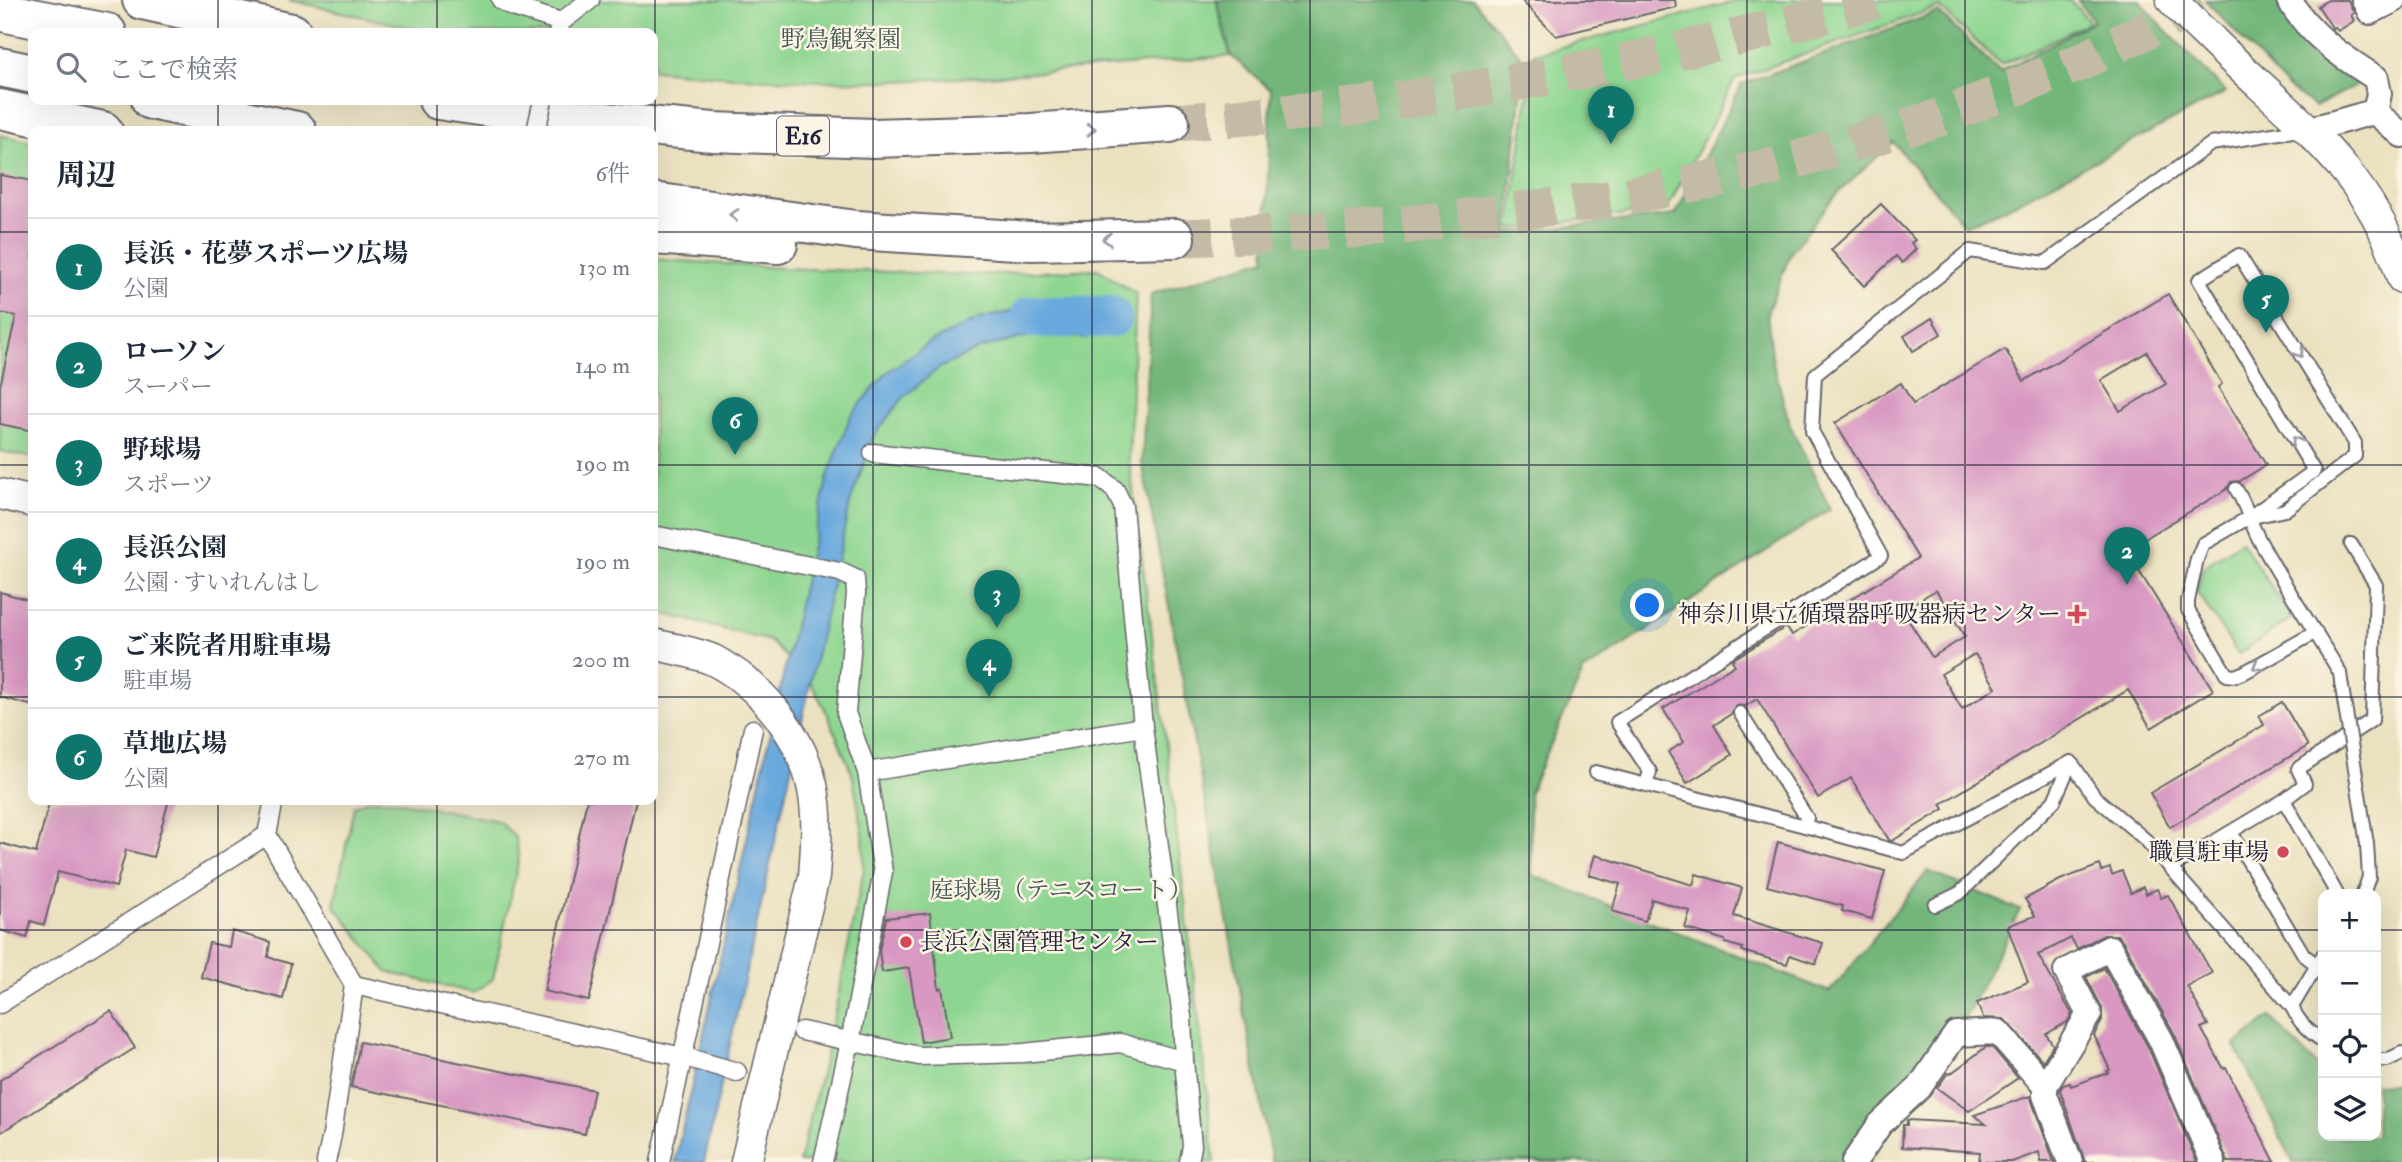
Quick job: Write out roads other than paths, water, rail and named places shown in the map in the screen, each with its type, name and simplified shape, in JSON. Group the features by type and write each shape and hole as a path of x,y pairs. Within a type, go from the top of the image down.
{"highway":[{"path":"142,0 269,28"},
{"path":"7,13 82,28"},
{"path":"0,67 28,73"},
{"path":"658,103 816,121 1031,133"},
{"path":"175,105 273,126"},
{"name":"E16","path":"473,105 563,118 649,126"},
{"path":"0,109 80,126"},
{"name":"E16","path":"658,127 713,132 873,138 1031,133 1170,123"},
{"path":"658,203 856,230 1032,241"},
{"path":"658,235 788,244 1175,238"}],"street":[{"path":"501,0 560,28 590,0"},
{"path":"2172,0 2328,149 2377,216 2402,278"},
{"path":"2289,0 2300,18 2335,52 2376,78 2379,94 2375,112"},
{"path":"2364,0 2370,12 2394,0"},
{"path":"537,126 542,105"},
{"path":"2308,129 2334,125 2347,118 2375,112"},
{"path":"2375,112 2402,135"},
{"path":"873,453 1100,478 1115,490 1123,506 1143,727 1182,1017 1192,1146 1189,1162"},
{"path":"0,494 28,501"},
{"path":"658,536 840,572 855,579 846,713 867,772 883,872 850,1042 823,1162"},
{"path":"658,645 712,660 741,677 762,696 801,754 812,786 816,831 814,877 746,1162"},
{"path":"867,772 1143,727"},
{"path":"660,1162 687,1058 754,729"},
{"path":"273,805 267,835 354,985 326,1162"},
{"path":"0,1004 267,835"},
{"path":"2070,1162 2045,1095 2045,1086 2089,1014 2066,971 2110,947 2161,1040 2213,1162"},
{"path":"354,985 687,1058 737,1072"},
{"path":"802,1031 919,1056 1023,1054 1120,1043 1184,1061"},
{"path":"1854,1162 1880,1124 1919,1088 1956,1034 1998,1032 2045,1086"}],"lane":[{"path":"1646,784 1650,772 1617,722 1881,556 1812,431 1815,375 1970,251 2045,263 2211,144 2308,129"},
{"path":"2316,632 2245,672 2235,676 2227,675 2189,610 2188,601 2203,544 2356,456 2354,443 2239,255 2199,280 2318,477"},
{"path":"2236,489 2245,503 2248,518 2261,544 2340,673 2367,844 2368,877 2364,889"},
{"path":"2170,868 2284,800 2305,784 2298,769 2372,720 2376,585 2351,544"},
{"path":"1740,713 1807,818 1805,826"},
{"path":"1596,772 1903,853 2071,762"},
{"path":"2071,762 2095,797 2147,841 2292,1007 2298,1020 2318,1038"},
{"path":"1935,905 1960,893 2054,801 2071,762"},
{"path":"2284,800 2334,889"},
{"path":"2231,832 2304,955 2318,959"},
{"path":"2292,1007 2318,963"},
{"path":"2381,1060 2402,1053"}],"water":[{"path":"1030,307 1088,308 1086,338 1033,335 979,349 939,368 905,396 874,435 850,503 704,1162 675,1162 827,479 850,417 886,373 929,343 979,319"}],"waterway":[{"path":"1031,317 1111,317"}],"tunnel":[{"path":"1170,123 1342,108 1559,75 1750,34 1875,0"},
{"path":"1175,238 1382,228 1613,199 1772,167 1938,118 2078,63 2209,0"}],"place":[{"name":"長浜・花夢スポーツ広場","path":"1611,144"},
{"name":"ご来院者用駐車場","path":"2266,333"},
{"name":"草地広場","path":"735,455"},
{"name":"ローソン","path":"2127,585"},
{"name":"神奈川県立循環器呼吸器病センター","path":"2077,614"},
{"name":"野球場","path":"997,628"},
{"name":"長浜公園","path":"989,697"},
{"name":"職員駐車場","path":"2283,852"},
{"name":"長浜公園管理センター","path":"906,942"}],"park label":[{"name":"野鳥観察園","path":"841,39"},
{"name":"庭球場（テニスコート）","path":"1061,890"}]}
